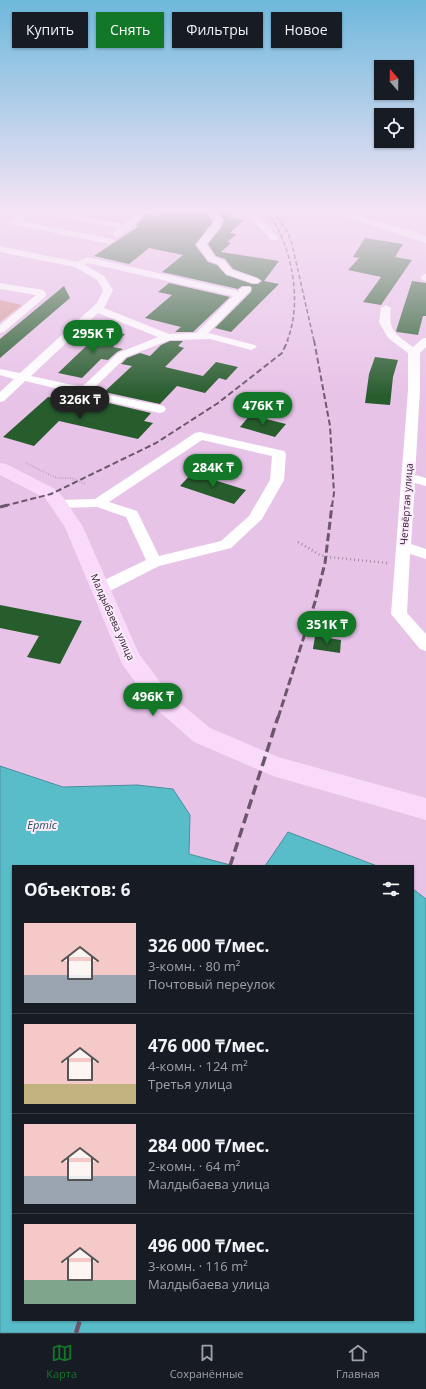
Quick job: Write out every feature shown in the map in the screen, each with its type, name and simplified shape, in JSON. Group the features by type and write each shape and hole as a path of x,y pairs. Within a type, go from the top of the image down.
{"main road":[{"name":"Малдыбаева улица","path":"0,468 51,494 59,504 74,528 130,658 161,700 202,735 273,766 426,809"}],"street":[{"path":"0,398 24,378 102,304 108,290 101,278 95,273"},
{"path":"133,273 240,295"},
{"path":"199,336 255,281 232,273"},
{"path":"0,286 41,293 41,296 0,330"},
{"path":"386,308 384,322 393,338 414,352 426,340"},
{"path":"97,309 168,337"},
{"path":"84,391 122,356 168,337 210,336 251,347"},
{"name":"Четвёртая улица","path":"414,352 420,391 408,478 399,614 426,645"},
{"path":"0,372 84,391 104,398 160,409"},
{"path":"98,503 200,436 279,454 277,480 255,519 226,545 154,562 100,589"},
{"path":"408,478 426,482"},
{"path":"59,504 98,503 132,514 154,562"},
{"path":"403,546 426,554"}],"path":[{"path":"21,462 34,466 52,476 59,478 72,478 85,484"},
{"path":"298,542 320,555 328,557 402,565"}],"shaded area":[{"path":"0,300 22,305 0,322"}],"water":[{"name":"Ертіс","path":"0,766 63,787 137,785 173,789 190,815 189,854 230,865 12,865 12,1321 414,1321 414,890 426,899 426,1333 0,1333"},
{"path":"288,832 374,865 266,865"}],"building":[{"path":"167,273 224,273 252,284 258,284 262,281 245,273 270,273 264,281 279,284 231,332 215,328 251,292 252,288 250,286 242,286 238,289"},
{"path":"363,273 403,273 381,305 363,302 381,277"},
{"path":"412,281 426,283 426,316 423,316 418,335 396,331"},
{"path":"169,283 230,297 193,332 175,332 181,327 145,318 172,295 158,292"},
{"path":"64,286 70,298 0,358 0,339"},
{"path":"103,330 125,334 113,347 123,349 108,360 101,359 82,378 58,373"},
{"path":"170,341 183,341 178,346 184,348 165,367 203,376 216,362 238,367 226,380 219,378 205,393 177,386 160,404 104,392 132,366 121,364 127,358 140,353 150,356 161,345"},
{"path":"375,357 398,360 393,377 390,405 365,403 369,374"},
{"path":"48,397 91,404 96,400 151,413 144,421 153,423 138,439 59,421 34,446 3,437"},
{"path":"250,415 286,424 275,437 240,427"},
{"path":"192,473 246,490 234,504 180,486"},
{"path":"0,605 82,621 60,664 27,657 39,636 0,628"},
{"path":"315,636 341,640 340,653 313,649"}],"railway":[{"path":"287,341 294,314 295,299 292,273"},
{"path":"299,273 314,341"},
{"path":"4,506 51,494 156,443 218,403 282,353 288,340"},
{"path":"314,340 330,426 334,493 332,506"},
{"path":"4,506 8,505"},
{"path":"278,718 315,602 325,563 332,505"},
{"path":"0,507 4,506"},
{"path":"230,865 278,717"},
{"path":"76,1333 80,1321"}]}
